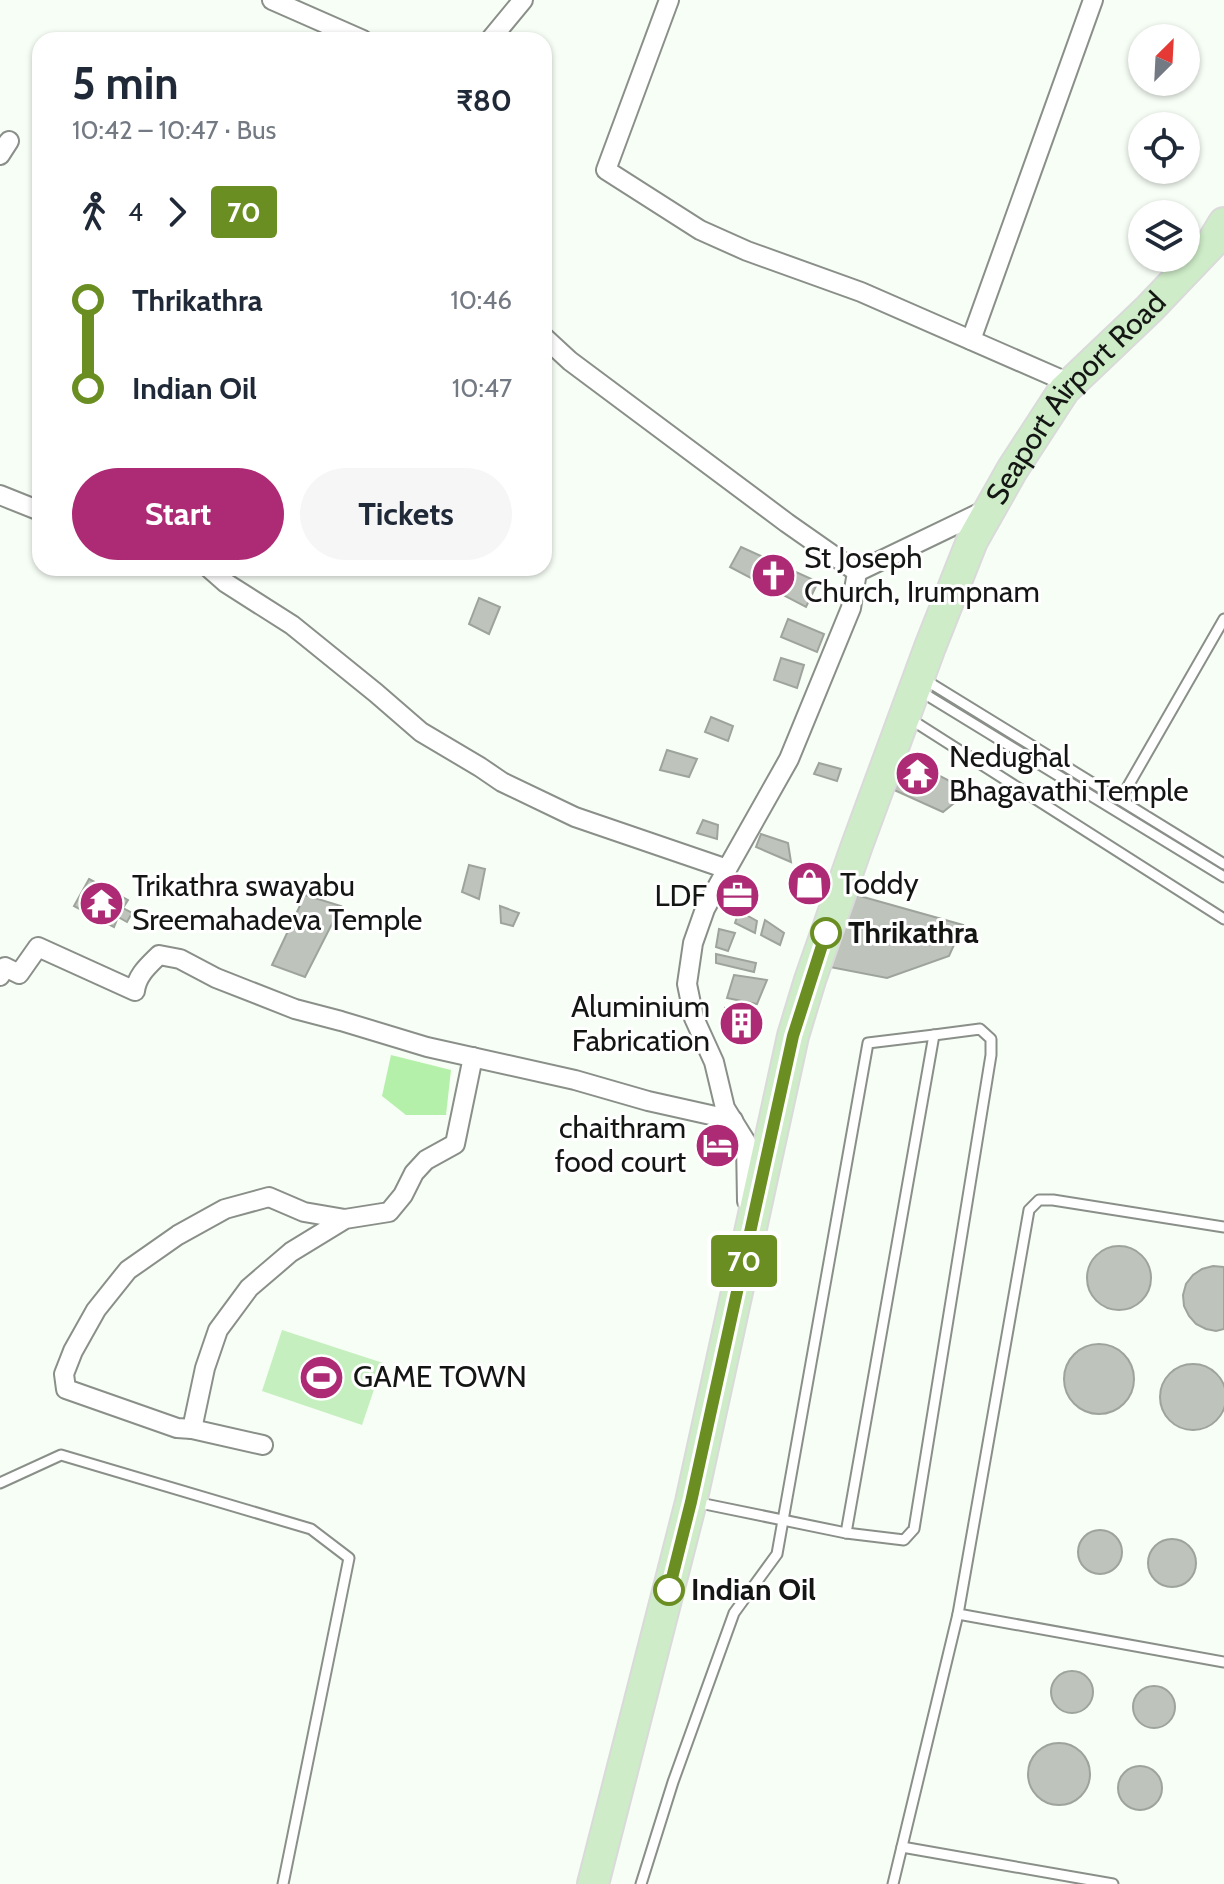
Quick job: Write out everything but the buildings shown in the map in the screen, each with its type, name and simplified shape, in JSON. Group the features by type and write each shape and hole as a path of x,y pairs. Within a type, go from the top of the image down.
{"main road":[{"name":"Seaport Airport Road","path":"593,1884 691,1502 793,1036 856,848 913,693 972,541 1012,470 1069,385 1149,309 1212,243 1224,223"}],"street":[{"path":"272,0 345,32"},
{"path":"497,32 523,0"},
{"path":"669,0 606,170 700,230 747,251 861,292 1069,385"},
{"path":"971,340 1093,0"},
{"path":"552,344 570,361 857,572"},
{"path":"0,495 32,508"},
{"path":"857,572 992,507"},
{"path":"748,1246 746,1142 725,1108 714,1062 694,1018 687,984 693,943 705,909 789,759 851,608 857,572"},
{"path":"218,576 292,625 421,732 502,782 575,817 727,869"},
{"path":"0,976 5,967 19,974 38,947 135,991 142,972 159,955 180,959 216,978 295,1009 427,1047 733,1120"},
{"path":"263,1445 177,1428 66,1389 64,1374 73,1351 96,1310 128,1270 178,1235 225,1209 269,1197 304,1212 345,1219 389,1212 426,1160 455,1144 473,1057"},
{"path":"304,1212 305,1243"},
{"path":"192,1429 205,1368 218,1330 249,1288 291,1252 345,1219"}],"lane":[{"path":"1120,800 1224,619"},
{"path":"913,693 1101,788 1224,864"},
{"path":"913,693 1224,877"},
{"path":"913,693 1224,919"},
{"path":"1095,798 1101,788"},
{"path":"641,1884 673,1782 734,1613 777,1554 784,1519 868,1043 980,1029 991,1039 991,1055 914,1529 904,1540 846,1533 784,1519 691,1502"},
{"path":"846,1533 934,1035"},
{"path":"893,1884 958,1614 1029,1210 1039,1200 1053,1200 1224,1227"},
{"path":"0,1483 61,1455 311,1529 349,1558 283,1884"},
{"path":"958,1614 1224,1662"},
{"path":"902,1847 1113,1884"}],"shaded area":[{"path":"391,1055 451,1070 446,1115 406,1115 382,1096"},
{"name":"GAME TOWN","path":"282,1330 383,1363 362,1425 262,1391"}],"bus line":[{"name":"70","path":"669,1590 793,1036 826,933"}],"place":[{"name":"St Joseph Church, Irumpnam","path":"773,575"},
{"name":"Nedughal Bhagavathi Temple","path":"918,774"},
{"name":"Toddy","path":"809,884"},
{"name":"LDF","path":"738,896"},
{"name":"Trikathra swayabu Sreemahadeva Temple","path":"101,903"},
{"name":"Thrikathra","path":"826,933"},
{"name":"Aluminium Fabrication","path":"741,1024"},
{"name":"chaithram food court","path":"717,1145"},
{"name":"GAME TOWN","path":"322,1377"},
{"name":"Indian Oil","path":"669,1590"}]}
